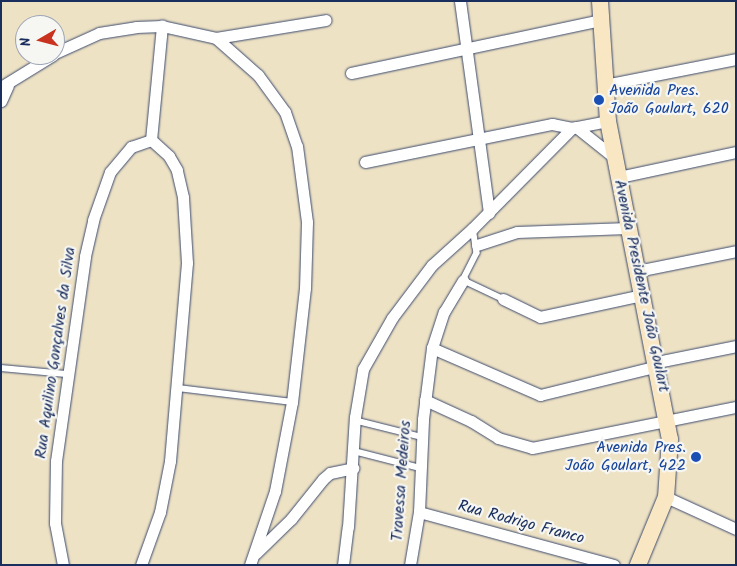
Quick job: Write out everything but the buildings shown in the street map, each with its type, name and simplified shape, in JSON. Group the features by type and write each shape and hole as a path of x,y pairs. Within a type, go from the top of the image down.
{"main road":[{"name":"Avenida Presidente João Goulart","path":"600,1 604,85 608,121 628,228 669,420 671,466 666,497 638,565"}],"street":[{"path":"460,1 465,49 480,138 489,213"},
{"path":"65,49 99,33 162,26 216,38 326,20"},
{"path":"352,73 600,20"},
{"path":"141,565 160,512 178,388 187,263 183,197 177,170 169,156 152,140 162,26"},
{"path":"216,38 238,54 272,92 285,112 297,146 307,222 305,288 292,402 275,491 252,560"},
{"path":"604,85 736,59"},
{"path":"1,101 4,86 37,65"},
{"path":"365,162 552,124 574,127 608,121"},
{"path":"574,127 615,158"},
{"path":"343,565 353,468 354,420 362,374 392,318 432,265 489,213 574,127"},
{"name":"Rua Aquilino Gonçalves da Silva","path":"63,565 54,505 66,374 83,264 102,194 118,159 131,147 152,140"},
{"path":"619,177 736,152"},
{"path":"477,245 517,232 628,228"},
{"path":"637,271 736,251"},
{"name":"Travessa Medeiros","path":"410,565 419,512 425,400 432,348 444,312 464,280"},
{"path":"502,299 540,317 642,295"},
{"path":"432,348 540,395 657,364 736,346"},
{"path":"425,400 471,421 498,438 532,448 736,407"},
{"path":"252,560 291,519 323,479 330,473 353,468"},
{"path":"666,497 736,528"},
{"name":"Rua Rodrigo Franco","path":"419,512 614,565"}],"lane":[{"path":"473,228 477,245 474,259 464,280 502,299"},
{"path":"1,368 66,374"},
{"path":"178,388 292,402"},
{"path":"354,420 422,438"},
{"path":"354,451 420,468"}],"place":[{"name":"Avenida Pres. João Goulart, 620","path":"599,100"},
{"name":"Avenida Pres. João Goulart, 422","path":"696,457"}]}
